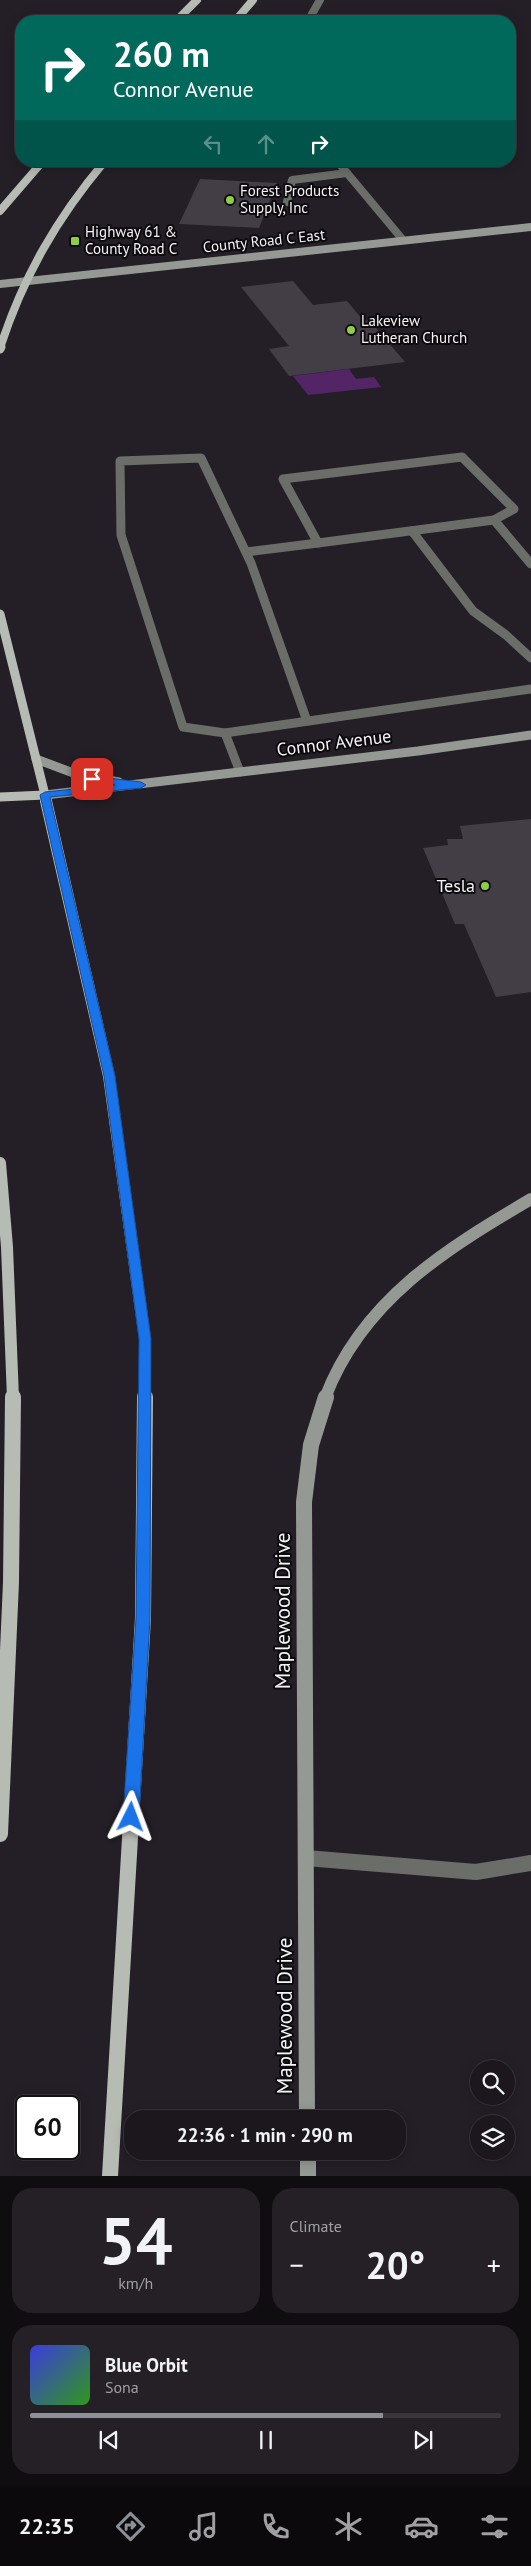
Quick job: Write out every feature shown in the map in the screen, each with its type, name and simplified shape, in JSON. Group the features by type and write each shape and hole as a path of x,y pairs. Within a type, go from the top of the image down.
{"main road":[{"path":"182,15 196,0"},
{"path":"240,15 252,0"},
{"path":"0,211 38,167"},
{"path":"0,349 24,281 47,236 63,212 100,167"},
{"path":"0,614 45,795 110,1076 145,1339 143,1618 110,2176"},
{"name":"Connor Avenue","path":"0,797 45,795"},
{"path":"0,1163 6,1217 14,1395 12,1602 0,1834"}],"street":[{"path":"311,15 320,0"},
{"path":"342,167 404,240"},
{"path":"287,202 292,180 347,173"},
{"name":"County Road C East","path":"0,284 531,227"},
{"path":"246,552 318,543 412,531 494,520 514,509 462,457 283,479 318,543"},
{"path":"307,722 246,552 201,458 120,461 121,535 183,726 225,733 307,722 531,689"},
{"path":"494,520 531,564"},
{"path":"412,531 473,611 506,635 531,658"},
{"path":"225,733 240,772"},
{"name":"Connor Avenue","path":"45,795 141,785 531,735"},
{"name":"Connor Avenue","path":"36,759 60,771 92,779 141,785"},
{"name":"Maplewood Drive","path":"308,2110 304,1502 311,1444 328,1390 355,1341 384,1305 426,1265 476,1231 531,1199"},
{"path":"306,1858 476,1872 531,1863"},
{"path":"308,2160 308,2176"}],"shaded area":[{"path":"349,369 356,379 374,377 381,387 308,395 293,376"}],"building":[{"name":"Forest Products Supply, Inc","path":"200,179 277,183 259,228 179,224"},
{"name":"Lakeview Lutheran Church","path":"293,281 313,305 347,301 363,320 370,321 405,362 289,376 269,349 289,346 241,287"},
{"name":"Tesla","path":"531,819 531,992 496,997 464,924 455,924 423,848 448,845 447,839 463,839 460,826"}],"place":[{"name":"Forest Products Supply, Inc","path":"230,200"},
{"name":"Highway 61 & County Road C","path":"75,241"},
{"name":"Lakeview Lutheran Church","path":"351,330"},
{"name":"Tesla","path":"485,886"}],"route":[{"path":"92,779 141,785 45,795 110,1076 145,1339 143,1618 131,1817"}]}
